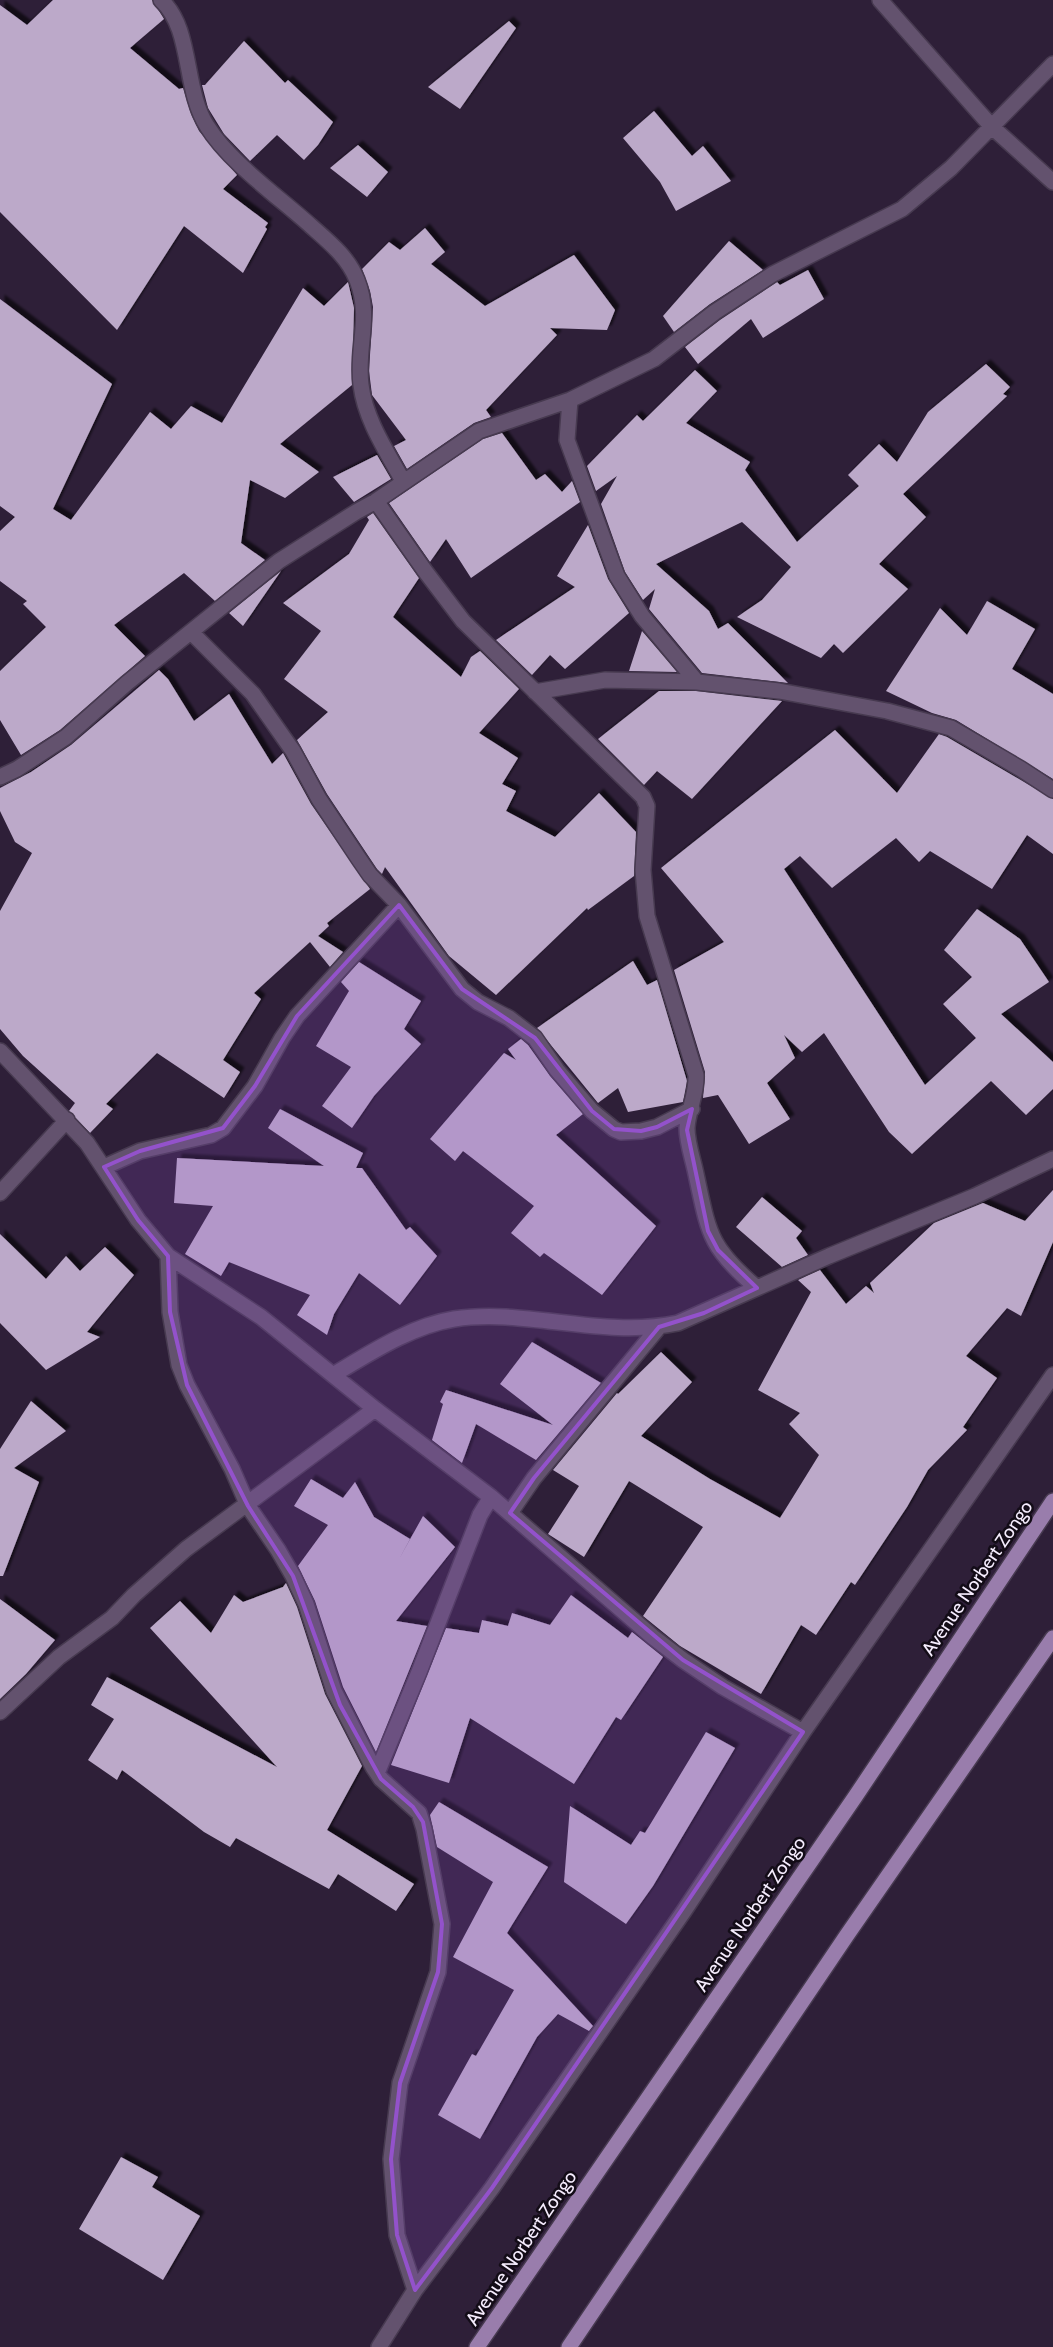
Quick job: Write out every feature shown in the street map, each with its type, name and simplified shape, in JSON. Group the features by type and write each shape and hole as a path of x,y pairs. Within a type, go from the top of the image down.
{"main road":[{"name":"Avenue Norbert Zongo","path":"477,2347 855,1797 1053,1501"},
{"path":"570,2347 847,1935 1053,1638"}],"street":[{"path":"161,0 176,18 194,98 206,126 235,159 335,247 350,264 358,281 366,314 360,360 361,385 367,410 404,482"},
{"path":"880,0 992,126 1053,182"},
{"path":"0,777 17,769 66,738 127,683 279,561 376,501 479,431 570,400 654,359 715,312 773,274 902,210 951,168 1053,64"},
{"path":"570,400 567,440 617,576 642,616 697,682"},
{"path":"376,501 453,608 643,798 647,806 643,870 647,916 696,1075 697,1088 687,1130 708,1231 718,1250 738,1272 758,1288"},
{"path":"191,632 253,694 293,751 319,799 370,875 399,905 462,989 478,1002 510,1018 535,1038 557,1070 592,1111 614,1129 621,1132 641,1131 657,1127 692,1109"},
{"path":"535,692 605,680 697,682 779,691 886,711 951,728 1022,769 1053,790"},
{"path":"104,1168 140,1152 211,1135 222,1128 255,1086 282,1038 297,1016 399,905"},
{"path":"0,1051 87,1143 138,1220 168,1256 245,1305 375,1409 491,1497 653,1637 683,1660 723,1687 803,1732"},
{"path":"0,1193 66,1120"},
{"path":"333,1374 394,1340 452,1320 505,1318 612,1328 659,1327 678,1323 975,1196 1053,1159"},
{"path":"168,1256 170,1312 179,1365 196,1404 232,1469 248,1506 294,1576 306,1604 334,1691 377,1773 387,1786 413,1807 423,1822 442,1924 438,1972 400,2083 391,2159 397,2235 415,2290"},
{"path":"510,1514 534,1478 659,1327"},
{"path":"379,2347 415,2290 498,2180 684,1911 803,1732 1053,1375"},
{"path":"0,1712 59,1657 112,1618 134,1595 186,1549 248,1506 375,1409"},
{"path":"377,1773 420,1672 480,1515 491,1497"}],"highlighted area":[{"path":"399,905 462,989 535,1038 592,1111 614,1129 641,1131 657,1127 692,1109 687,1130 708,1231 718,1250 757,1288 704,1313 659,1327 534,1478 510,1513 683,1660 803,1732 492,2188 415,2290 397,2235 391,2159 400,2083 438,1972 442,1924 423,1822 413,1807 381,1779 340,1705 293,1576 248,1506 187,1385 170,1312 168,1256 138,1220 104,1167 140,1151 223,1128 255,1086 297,1016"}],"building":[{"path":"53,0 152,0 164,19 130,48 179,89 183,88 191,114 199,131 237,175 223,189 268,223 265,227 267,229 243,273 184,226 117,330 0,212 0,5 27,25"},
{"path":"509,21 516,28 460,109 428,87"},
{"path":"244,41 285,83 288,80 333,122 318,145 304,160 277,135 250,161 224,134 208,108 202,85 205,85"},
{"path":"654,111 692,156 703,146 731,181 676,211 660,182 623,138"},
{"path":"358,145 388,172 367,197 330,168"},
{"path":"425,228 445,252 431,264 485,306 574,255 615,310 607,330 550,328 557,335 486,410 491,417 474,423 407,469 394,446 406,440 372,395 369,371 373,307 370,291 362,269 389,242 400,250"},
{"path":"729,241 763,270 710,304 674,332 663,316"},
{"path":"808,270 824,299 763,338 751,319 698,364 685,347 720,320 777,282 780,285"},
{"path":"348,282 354,308 352,385 280,444 319,472 285,498 250,480 241,543 265,560 215,601 184,573 114,625 145,656 60,730 21,755 0,720 0,671 46,627 23,604 27,601 0,581 0,531 15,517 0,506 0,299 112,384 53,509 71,520 150,412 171,429 191,406 222,423 303,288 324,306"},
{"path":"986,364 1010,387 1003,394 1007,396 903,494 926,517 879,564 908,589 843,653 834,644 821,658 737,617 762,600 791,567 742,522 656,564 709,611 718,629 728,623 788,683 702,673 649,609 655,589 643,600 625,572 601,504 617,476 596,491 587,466 637,415 643,421 695,370 717,391 686,423 750,462 745,470 797,542 859,486 848,475 879,444 897,462 928,412"},
{"path":"502,433 536,480 545,474 562,492 572,481 580,502 471,578 446,539 430,562 389,503 483,439"},
{"path":"377,455 391,479 354,502 333,477"},
{"path":"373,513 419,578 393,617 461,677 471,657 480,651 519,689 479,733 518,758 502,784 516,791 506,811 555,837 599,793 636,832 634,876 588,910 587,908 496,995 449,956 385,867 382,874 377,869 327,794 297,740 328,712 284,679 321,631 283,603 349,554 369,520 367,517"},
{"path":"588,525 608,579 629,613 565,669 550,655 532,675 496,640 575,587 557,576"},
{"path":"281,571 243,626 229,613"},
{"path":"987,601 1035,629 1012,669 1053,694 1053,779 956,720 932,713 886,691 940,608 967,635"},
{"path":"642,631 677,672 629,671"},
{"path":"159,670 168,679 194,721 229,694 272,764 283,753 311,804 370,889 327,923 329,926 318,936 343,952 330,967 310,942 254,993 261,999 223,1060 240,1072 224,1098 157,1053 106,1104 113,1109 90,1133 69,1111 75,1103 23,1056 0,1029 0,911 32,853 15,842 0,811 0,788 31,772 71,745"},
{"path":"659,691 696,691 782,701 692,799 657,771 644,785 598,739"},
{"path":"835,730 897,793 939,734 1053,799 1053,854 1027,835 992,889 930,851 919,862 896,838 832,888 800,856 784,869 925,1085 976,1038 943,1004 972,977 944,950 977,909 1020,939 1049,982 1001,1014 1053,1062 1053,1089 1026,1115 991,1081 912,1154 889,1132 824,1033 802,1052 784,1035 795,1058 767,1083 790,1119 749,1144 718,1095 703,1098 705,1072 674,970 724,942 661,868"},
{"path":"633,961 647,985 657,980 687,1081 683,1102 628,1112 618,1088 598,1103 537,1028"},
{"path":"359,962 421,1001 404,1029 421,1044 374,1096 352,1128 322,1106 351,1067 316,1046 349,991 341,982"},
{"path":"521,1039 528,1045 550,1076 583,1114 556,1135 656,1226 602,1295 544,1253 540,1257 511,1233 534,1206 463,1151 455,1161 430,1139 504,1053 516,1060 508,1049"},
{"path":"280,1109 363,1153 356,1168 362,1168 406,1230 410,1227 437,1256 400,1305 359,1273 334,1314 327,1335 297,1315 310,1295 229,1262 221,1276 185,1254 213,1206 174,1203 177,1158 324,1166 268,1128"},
{"path":"1053,1190 1053,1242 1021,1316 1007,1308 966,1356 997,1378 963,1427 967,1430 928,1470 907,1507 855,1585 851,1582 816,1635 801,1625 761,1694 680,1646 643,1616 703,1527 629,1481 584,1557 548,1534 579,1486 553,1470 617,1393 661,1352 692,1382 641,1436 710,1479 780,1518 819,1455 789,1424 800,1413 758,1390 811,1292 798,1280 820,1270 846,1304 866,1286 874,1293 870,1283 934,1223 983,1203 1025,1221"},
{"path":"762,1197 802,1231 796,1238 808,1255 782,1267 736,1227"},
{"path":"0,1234 46,1279 66,1256 80,1271 105,1247 134,1275 87,1332 100,1337 46,1370 0,1323"},
{"path":"532,1342 601,1383 536,1460 476,1424 462,1463 432,1440 443,1404 440,1402 446,1390 553,1425 500,1384"},
{"path":"31,1401 66,1431 14,1468 39,1482 3,1576 0,1576 0,1449"},
{"path":"311,1479 343,1498 355,1482 374,1517 410,1539 398,1561 423,1516 455,1547 396,1621 427,1626 376,1752 343,1687 315,1601 298,1566 328,1525 294,1506"},
{"path":"286,1583 297,1607 325,1694 362,1766 327,1830 414,1884 396,1911 338,1874 329,1889 236,1838 230,1847 204,1832 122,1770 117,1780 88,1760 114,1719 91,1705 107,1677 277,1767 150,1628 180,1601 211,1633 234,1595 243,1602 283,1587"},
{"path":"571,1595 628,1638 632,1632 663,1657 621,1720 616,1717 574,1784 470,1718 449,1783 391,1765 446,1628 479,1633 482,1620 508,1626 512,1613 550,1625"},
{"path":"0,1599 55,1640 26,1674 0,1699"},
{"path":"706,1732 735,1748 653,1886 626,1924 564,1882 570,1806 631,1845 640,1831 645,1833"},
{"path":"439,1802 548,1867 507,1933 593,2026 589,2031 558,2014 537,2037 480,2139 438,2115 472,2054 476,2056 514,1990 453,1957 493,1882 437,1847 430,1815"},
{"path":"121,2157 158,2177 152,2187 200,2216 163,2280 79,2229"}]}
